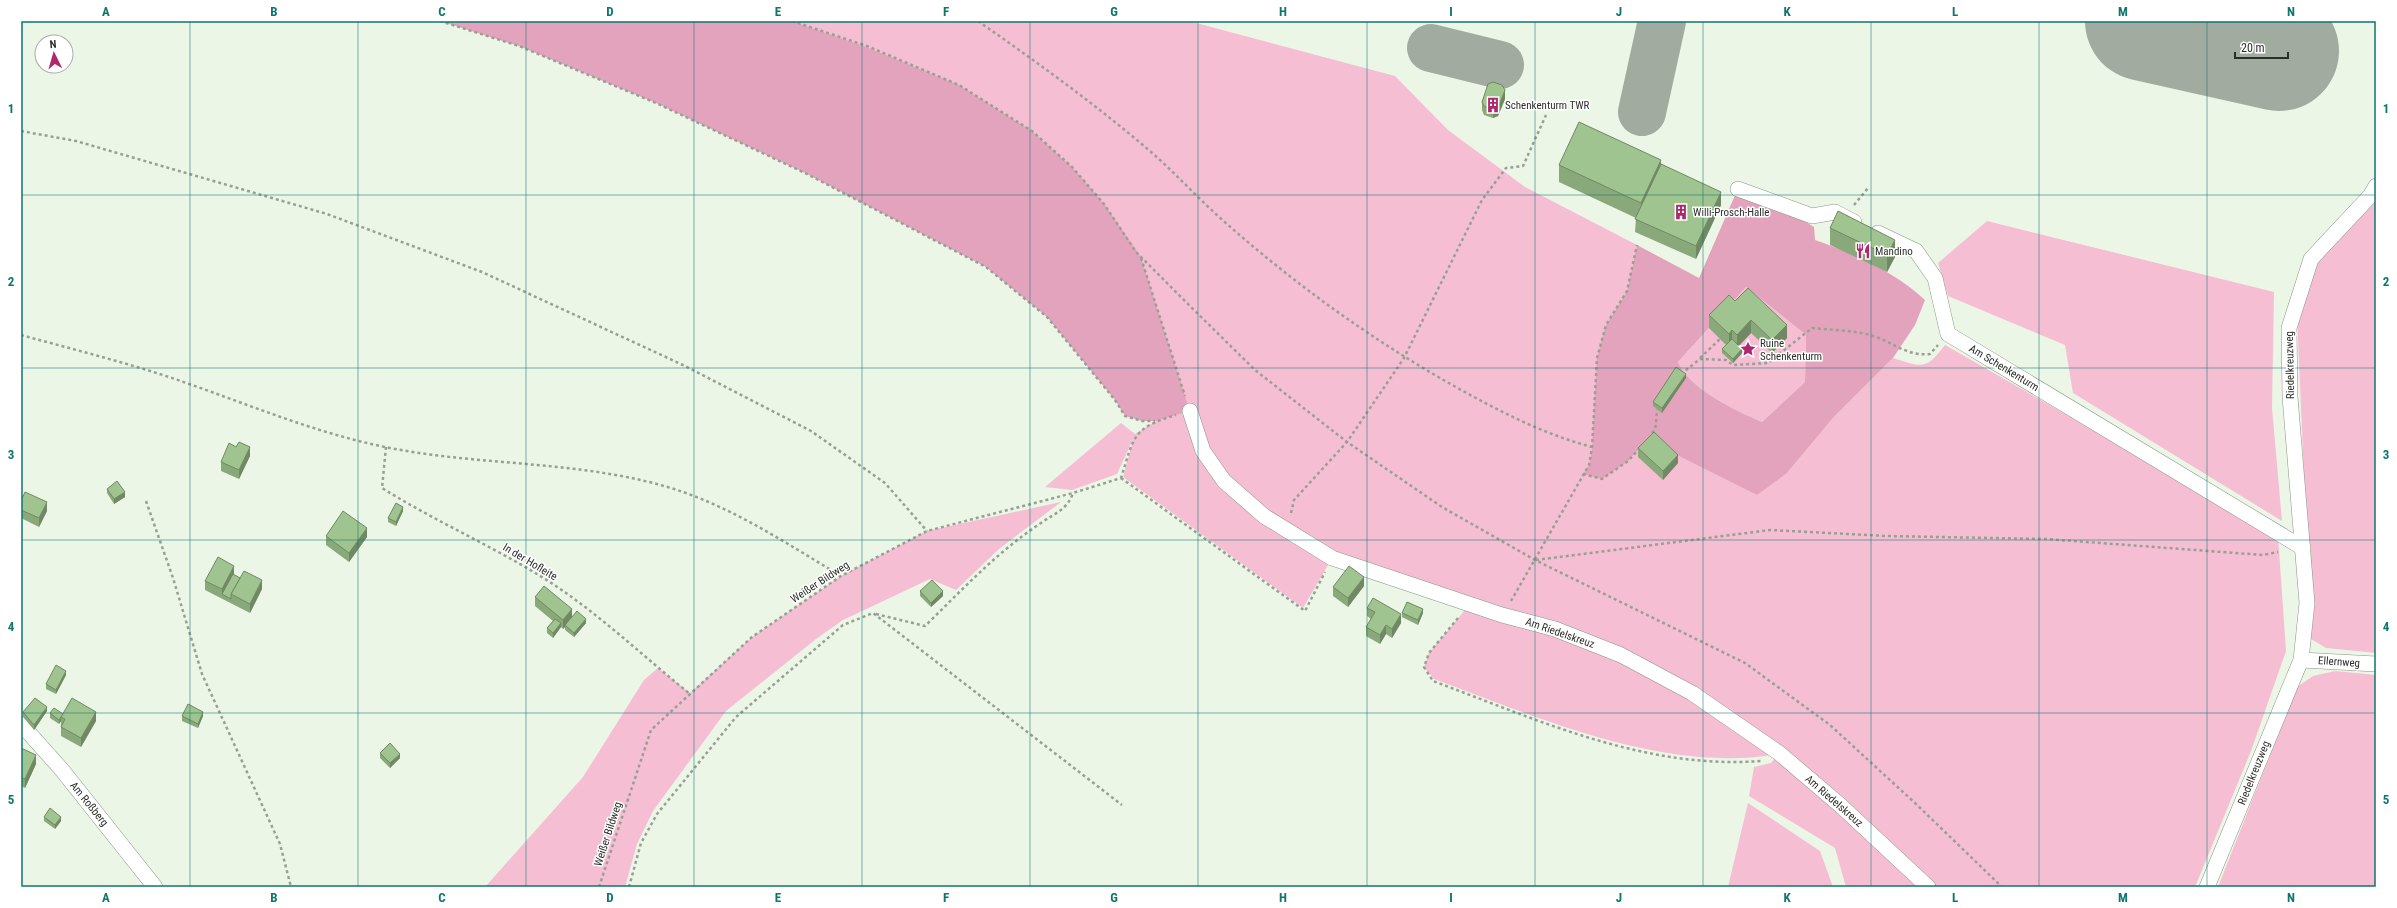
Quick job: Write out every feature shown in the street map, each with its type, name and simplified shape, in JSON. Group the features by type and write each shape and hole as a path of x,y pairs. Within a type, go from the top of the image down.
{"street":[{"name":"Riedelkreuzweg","path":"2207,887 2301,660 2307,603 2290,397 2289,328 2312,259 2370,196 2376,186"},
{"path":"1738,189 1812,216 1835,212 1916,252 1935,278 1948,334"},
{"name":"Am Schenkenturm","path":"1948,334 2303,548"},
{"name":"Am Riedelskreuz","path":"1190,411 1203,451 1224,481 1264,516 1332,558 1502,615 1555,629 1620,655 1692,693 1779,754 1840,805 1928,887"},
{"name":"Ellernweg","path":"2301,660 2376,664"},
{"name":"Am Roßberg","path":"21,724 62,770 155,887"}],"path":[{"path":"440,21 519,46 656,103 805,173 986,267 1047,317 1114,400 1125,416 1142,421 1156,421 1135,434 1121,478 1305,611 1332,558"},
{"path":"792,21 867,46 959,85 1032,131 1082,178 1104,204 1141,257 1256,370 1347,442 1442,507 1535,560 1745,663 1830,725 1915,803 2002,887"},
{"path":"978,21 1055,76 1145,147 1227,224 1299,283 1404,358 1501,413 1560,439 1592,447"},
{"path":"1291,532 1293,525 1290,518 1294,500 1347,442 1404,358 1482,200 1506,168 1522,166 1546,116"},
{"path":"21,131 76,141 328,214 482,272 683,365 811,431 885,483 927,531"},
{"path":"1862,194 1868,188"},
{"path":"1502,615 1589,465 1592,447 1597,358 1606,325 1627,291 1637,245"},
{"path":"1141,257 1190,411"},
{"path":"1700,359 1727,359 1733,365 1768,362 1812,328 1866,334 1890,342 1916,356 1930,354 1948,334"},
{"path":"21,335 174,379 307,427 386,447 500,462 590,470 664,486 734,512 841,576"},
{"path":"1677,381 1681,375 1720,339"},
{"path":"1648,438 1656,429 1658,409 1661,404"},
{"path":"1583,474 1602,479 1628,461 1645,442"},
{"name":"In der Hofleite","path":"386,447 382,488 411,506 533,572 595,614 690,694"},
{"name":"Weißer Bildweg","path":"599,887 651,730 752,637 841,576 927,531 1073,493 1121,478"},
{"path":"629,887 641,843 657,814 736,717 843,624 873,613 925,626 1010,544 1069,505 1073,493"},
{"path":"146,501 173,578 202,674 272,824 280,844 291,887"},
{"path":"1535,560 1770,530 1887,536 2046,539 2263,555 2303,548"},
{"path":"1470,604 1429,653 1424,667 1433,681 1570,732 1617,746 1673,758 1729,764 1762,761 1779,754"},
{"path":"873,613 1122,805"}],"shaded area":[{"path":"440,21 792,21 867,47 959,85 1032,131 1072,167 1104,204 1141,257 1190,411 1156,421 1142,421 1125,416 1115,400 1047,317 986,267 805,173 656,103 519,46"},
{"path":"792,21 1189,21 1395,76 1448,130 1525,187 1637,245 1627,291 1606,325 1592,447 1589,465 1584,475 1645,442 1787,473 1833,418 1893,358 1917,365 1923,365 1933,359 1945,345 2278,536 2286,651 2251,751 2195,887 1846,887 1835,848 1749,796 1754,767 1771,763 1778,754 1735,758 1691,756 1647,749 1603,739 1559,725 1434,679 1424,667 1429,653 1470,604 1332,558 1303,608 1123,477 1134,437 1117,474 1072,490 1045,487 1121,423 1135,434 1156,421 1190,411 1141,257 1072,167 1032,131 959,85 867,47"},
{"path":"2376,186 2376,653 2326,648 2311,639 2297,315 2311,259"},
{"path":"1736,193 1796,216 1814,227 1815,240 1873,264 1913,290 1925,300 1915,325 1893,358 1833,418 1787,473 1757,495 1667,450 1645,442 1628,461 1602,479 1583,474 1589,465 1592,447 1597,358 1606,325 1627,291 1637,245 1699,278","holes":["1746,287 1806,335 1805,382 1762,422 1727,405 1703,390 1692,381 1678,362"]},
{"path":"1987,221 2274,292 2272,408 2282,521 2073,393 2065,345 1948,296 1938,263"},
{"name":"Ruine Schenkenturm","path":"1746,287 1806,335 1805,382 1762,422 1727,405 1703,390 1692,381 1678,362"},
{"path":"1061,502 999,549 956,590 930,579 843,620 816,639 726,711 653,811 637,844 625,887 485,887 583,777 644,680 658,668 690,693 752,637 841,576 927,531"},
{"path":"2335,671 2376,675 2376,887 2218,887 2297,687 2313,676"},
{"path":"1748,803 1820,851 1833,887 1728,887"}],"building":[{"path":"1493,82 1502,85 1505,90 1498,108 1493,110 1484,106 1482,102 1488,84"},
{"path":"1579,122 1661,160 1641,203 1559,165"},
{"name":"Willi-Prosch-Halle","path":"1661,164 1721,192 1696,246 1635,219"},
{"path":"1838,211 1895,240 1887,255 1830,228"},
{"path":"1748,288 1787,325 1772,340 1751,320 1737,335 1732,330 1729,334 1709,315 1729,295 1735,301"},
{"path":"1732,339 1742,349 1733,359 1722,349"},
{"path":"1676,367 1686,374 1662,408 1653,402"},
{"path":"1654,432 1678,455 1663,471 1638,448"},
{"path":"239,442 250,447 239,470 221,462 229,443 236,447"},
{"path":"117,481 125,492 114,499 107,489"},
{"path":"25,492 47,502 39,518 21,510 21,501"},
{"path":"396,503 403,507 396,522 388,518"},
{"path":"343,511 367,528 349,553 326,536"},
{"path":"218,557 234,566 222,589 205,581"},
{"path":"1349,566 1364,577 1348,598 1333,587"},
{"path":"244,571 262,580 250,604 231,594"},
{"path":"233,574 240,578 231,594 231,599 222,594"},
{"path":"932,580 943,591 931,603 920,591"},
{"path":"544,586 572,609 563,620 535,597"},
{"path":"1373,598 1401,614 1392,629 1386,625 1380,635 1366,627 1375,612 1367,608"},
{"path":"1407,602 1423,609 1418,620 1402,613"},
{"path":"577,611 586,619 574,633 565,625"},
{"path":"555,619 561,623 553,633 547,628"},
{"path":"56,665 66,671 56,690 46,684"},
{"path":"35,698 47,707 34,725 23,712"},
{"path":"72,698 96,712 81,738 61,727 65,719 61,717"},
{"path":"188,704 203,712 198,724 182,716"},
{"path":"54,708 63,714 59,720 50,713"},
{"path":"390,743 400,754 390,763 380,753"},
{"path":"21,748 36,755 25,779 21,778"},
{"path":"50,808 61,817 55,825 44,817"}],"taxiway":[{"path":"1642,112 1662,21"},
{"path":"2201,34 2204,21"},
{"path":"1431,48 1500,65"}],"runway":[{"path":"2145,21 2279,51"}],"place":[{"name":"Schenkenturm TWR","path":"1493,105"},
{"name":"Willi-Prosch-Halle","path":"1681,212"},
{"name":"Mandino","path":"1863,251"},
{"name":"Ruine Schenkenturm","path":"1748,349"}]}
